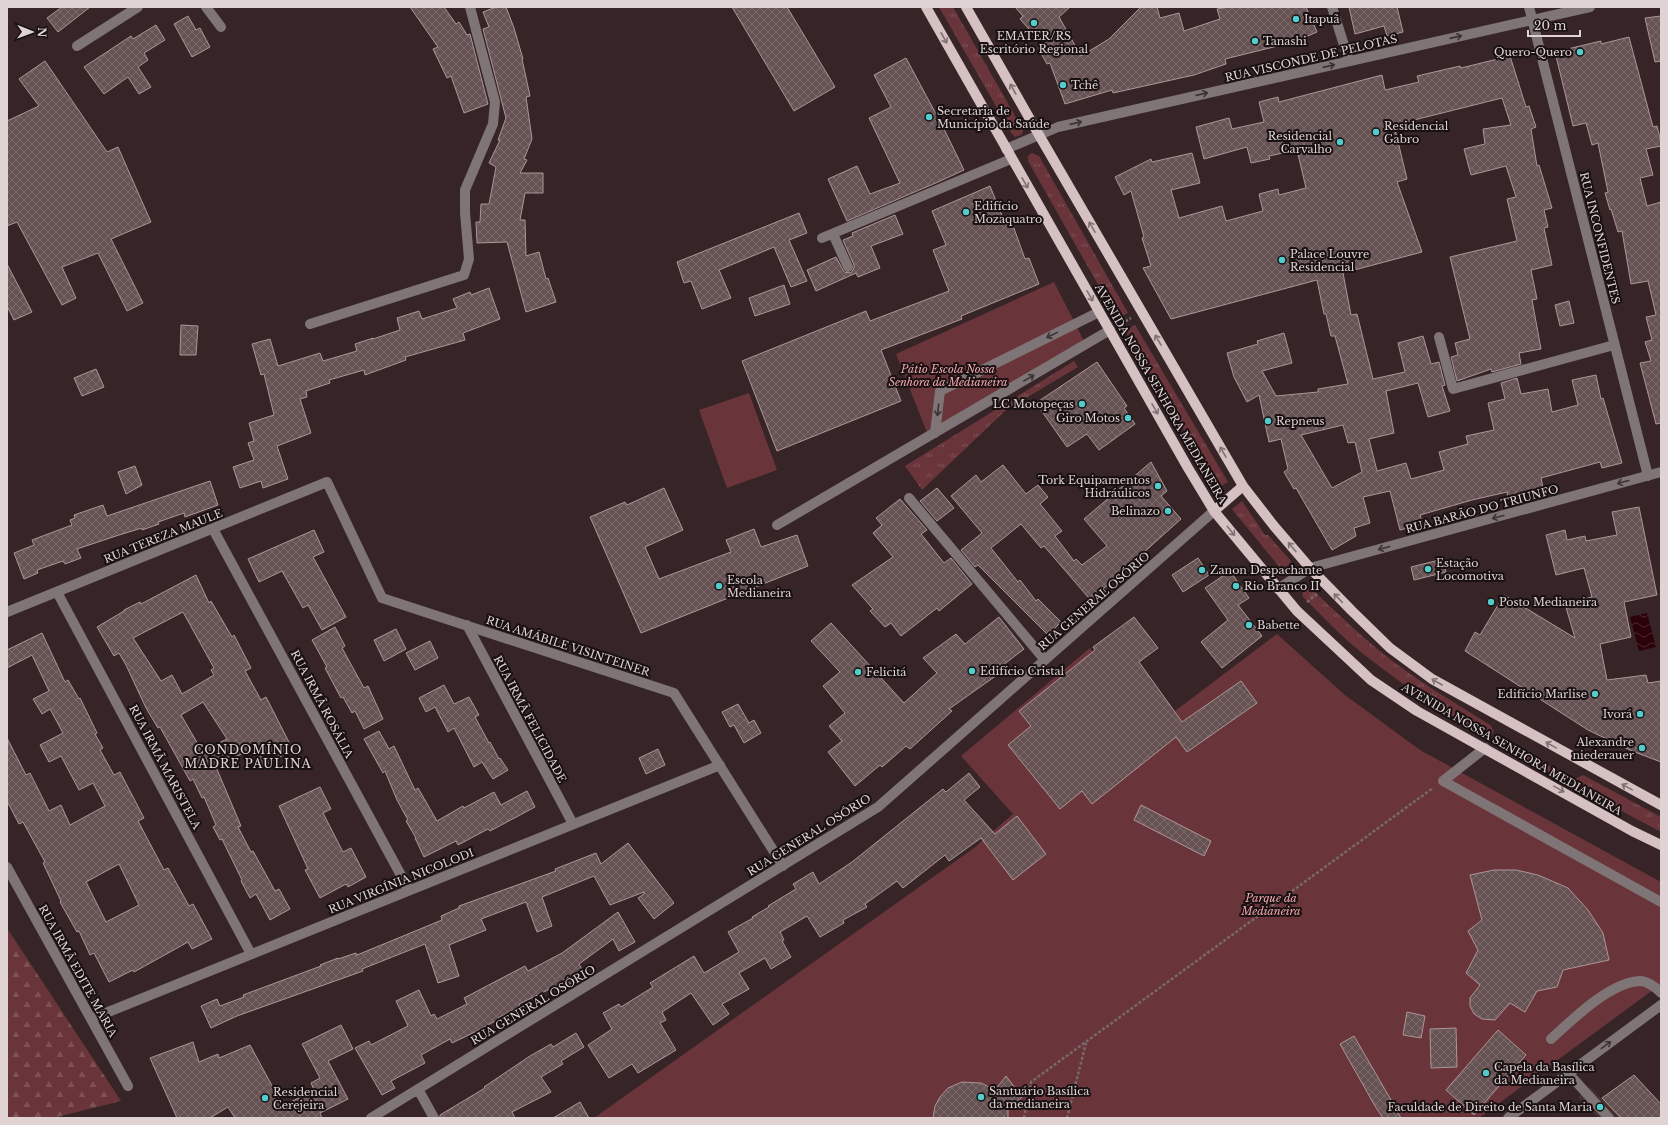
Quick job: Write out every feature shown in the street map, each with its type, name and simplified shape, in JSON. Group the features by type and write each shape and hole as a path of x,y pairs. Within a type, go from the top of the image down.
{"main road":[{"name":"AVENIDA NOSSA SENHORA MEDIANEIRA","path":"926,7 1188,468 1214,511 1297,611 1371,680 1418,712 1632,831 1661,845"},
{"name":"AVENIDA NOSSA SENHORA MEDIANEIRA","path":"966,7 1242,486 1310,568 1390,648 1432,679 1661,805"},
{"path":"1214,511 1242,486"}],"street":[{"path":"77,46 138,7"},
{"path":"206,7 221,27"},
{"path":"310,324 464,275 469,259 465,213 465,190 493,124 495,102 470,7"},
{"path":"1332,7 1349,61"},
{"name":"RUA INCONFIDENTES","path":"1528,7 1648,476"},
{"name":"RUA VISCONDE DE PELOTAS","path":"1006,149 1058,127 1590,7"},
{"path":"822,238 1012,159"},
{"path":"833,234 848,267"},
{"path":"935,433 940,390 1099,312"},
{"path":"777,525 1110,330"},
{"path":"1439,337 1453,389 1614,345"},
{"name":"RUA BARÃO DO TRIUNFO","path":"1278,589 1310,568 1661,472"},
{"name":"RUA TEREZA MAULE","path":"7,612 328,482"},
{"name":"RUA AMÁBILE VISINTEINER","path":"328,482 382,598 674,693 783,866"},
{"path":"909,498 1045,660"},
{"name":"RUA GENERAL OSÓRIO","path":"371,1118 878,808 1214,511"},
{"name":"RUA IRMÃ ROSÁLIA","path":"213,529 409,890"},
{"name":"RUA IRMÃ MARISTELA","path":"57,592 252,954"},
{"name":"RUA IRMÃ FELICIDADE","path":"467,625 573,824"},
{"path":"1485,748 1443,781 1661,902"},
{"name":"RUA VIRGÍNIA NICOLODI","path":"91,1019 720,765"},
{"name":"RUA IRMÃ EDITE MARIA","path":"7,867 128,1086"},
{"path":"1550,1039 1582,1011 1616,987 1641,980 1656,988 1661,993"},
{"path":"1508,1118 1661,1005"},
{"path":"1568,1073 1609,1118"},
{"path":"418,1089 434,1118"}],"path":[{"path":"1110,330 1141,312"},
{"path":"1297,611 1327,586"},
{"path":"1024,1118 1030,1082 1443,781"},
{"path":"1067,1118 1086,1042"}],"shaded area":[{"name":"Faculdade de Direito de Santa Maria","path":"1590,1087 1622,1118 1598,1118 1578,1097"}],"green space":[{"path":"939,7 953,7 1022,128 1023,132 1021,135 1015,137 1012,134"},
{"path":"1032,153 1039,156 1128,313 1117,318 1028,161 1028,156"},
{"name":"Pátio Escola Nossa Senhora da Medianeira","path":"1054,282 1084,341 928,435 896,354"},
{"path":"1135,325 1228,482 1218,488 1125,331"},
{"path":"1074,361 1078,367 1006,410 922,490 905,466"},
{"path":"749,393 777,470 727,488 699,410"},
{"path":"1242,501 1265,535 1268,535 1290,560 1292,566 1287,571 1281,569 1232,509"},
{"path":"1308,588 1313,590 1365,638 1398,665 1490,725 1494,731 1491,736 1484,736 1449,714 1415,692 1365,655 1343,637 1303,597 1302,594 1304,590"},
{"name":"Parque da Medianeira","path":"1277,634 1345,695 1420,750 1661,882 1661,984 1479,1118 594,1118 974,848 1013,814 961,756 1090,648 1155,726"},
{"path":"1526,754 1575,779 1583,775 1661,817 1661,832 1526,760 1523,757"},
{"path":"7,928 121,1101 53,1118 7,1118"}],"water":[{"path":"1647,613 1656,647 1639,651 1630,617"}],"building":[{"path":"62,7 90,7 58,32 47,18"},
{"path":"410,7 444,7 456,24 459,22 467,35 470,34 488,104 464,113 451,76 447,78 433,49 438,47"},
{"path":"496,7 506,7 523,59 530,96 526,97 532,139 524,159 527,160 520,173 543,173 543,193 525,193 520,220 525,220 526,256 539,252 546,279 548,278 556,302 526,312 507,242 477,243 476,222 480,222 481,204 489,204 496,167 489,163 500,140 498,140 506,118 483,29 489,27 483,12"},
{"path":"732,7 787,7 835,87 794,111"},
{"path":"1015,7 1070,7 1059,17 1081,56 1109,39 1141,7 1157,7 1160,18 1179,13 1184,31 1220,19 1217,9 1227,7 1306,7 1317,32 1294,42 1225,59 1226,64 1194,75 1113,93 1112,90 1065,104 1050,63 1047,64 1038,48 1043,45 1020,19 1023,16"},
{"path":"1349,7 1397,7 1403,32 1387,36 1384,26 1355,34"},
{"path":"188,16 196,30 200,28 210,47 192,57 174,24"},
{"path":"1661,16 1661,61 1655,62 1645,18"},
{"path":"156,25 165,40 144,53 148,60 138,67 151,87 139,94 128,77 104,94 84,67 131,36 133,39"},
{"path":"1629,37 1653,127 1657,126 1661,142 1661,146 1646,149 1653,175 1640,178 1647,206 1661,202 1661,423 1656,424 1640,363 1651,361 1645,342 1652,340 1646,317 1656,315 1648,281 1631,284 1622,231 1618,232 1605,193 1608,192 1598,143 1592,145 1586,123 1573,126 1555,52 1601,41 1601,44"},
{"path":"1510,56 1526,107 1529,106 1536,127 1531,129 1537,166 1539,165 1552,208 1544,210 1548,227 1544,228 1552,265 1531,270 1537,299 1532,300 1541,349 1519,353 1521,364 1492,372 1491,369 1457,381 1451,357 1458,355 1455,343 1470,339 1450,257 1517,241 1507,199 1516,197 1506,166 1471,175 1464,149 1485,144 1483,129 1511,125 1502,98 1394,125 1407,179 1397,182 1422,252 1343,273 1351,315 1357,314 1373,379 1405,372 1398,343 1423,336 1431,364 1439,362 1445,385 1442,386 1450,411 1428,417 1418,383 1386,391 1394,433 1369,439 1377,471 1406,463 1411,479 1444,470 1439,452 1468,444 1466,436 1494,430 1488,403 1505,399 1501,383 1517,378 1521,394 1548,389 1552,412 1578,405 1572,380 1596,375 1601,399 1603,398 1622,463 1602,468 1600,462 1541,478 1543,488 1524,493 1524,496 1508,499 1507,492 1472,500 1420,515 1423,524 1400,530 1390,491 1363,497 1370,523 1354,528 1356,536 1332,550 1296,488 1294,489 1284,472 1288,469 1281,439 1269,442 1259,395 1247,402 1234,377 1227,353 1258,344 1257,341 1284,333 1292,363 1262,371 1276,396 1318,392 1318,389 1348,384 1335,336 1331,336 1326,314 1324,314 1317,280 1171,319 1143,268 1151,266 1142,238 1144,237 1131,191 1124,195 1115,177 1151,159 1152,162 1192,153 1200,183 1171,190 1179,218 1222,206 1226,221 1263,211 1259,194 1278,189 1279,195 1306,188 1297,150 1269,156 1270,159 1251,163 1247,147 1204,159 1196,127 1229,118 1232,129 1264,122 1259,102 1278,97 1279,102 1382,75 1385,90 1419,82 1417,76 1460,66 1461,68","holes":["1343,425 1348,443 1355,442 1362,472 1332,488 1301,435"]},
{"path":"906,58 964,170 847,221 828,179 857,166 870,194 900,183 869,118 891,107 874,75"},
{"path":"45,61 107,152 118,147 151,222 111,239 143,303 127,311 98,253 62,267 76,298 62,305 17,222 7,226 7,121 39,106 19,79"},
{"path":"990,186 1005,223 1011,220 1025,259 1029,258 1039,284 961,316 962,319 881,350 901,401 777,451 742,361 866,311 870,321 949,291 933,250 946,245 932,211"},
{"path":"799,213 807,233 789,240 807,281 791,287 774,247 719,270 731,298 702,309 691,281 684,283 677,262"},
{"path":"895,215 903,234 871,246 880,268 858,277 856,273 816,291 807,270 836,257 844,272 851,273 854,265 843,240 853,236 852,233"},
{"path":"7,264 32,312 14,320 7,306"},
{"path":"784,285 790,304 755,316 749,298"},
{"path":"489,288 500,319 463,333 465,340 405,357 406,360 365,375 364,370 329,380 330,383 306,391 307,397 300,399 311,433 277,446 288,479 263,488 261,481 240,488 233,467 254,460 248,443 254,441 249,423 274,415 264,374 261,375 252,344 270,339 278,366 320,353 323,361 357,351 355,344 400,330 397,318 419,311 422,319 457,308 453,299 470,292 471,295"},
{"path":"1569,301 1574,323 1560,326 1555,305"},
{"path":"181,325 198,326 196,355 180,355"},
{"name":"LC Motopeças","path":"1097,362 1127,406 1124,408 1135,424 1099,450 1087,434 1067,447 1036,403"},
{"path":"96,369 104,387 82,396 74,378"},
{"path":"1151,462 1167,491 1161,496 1181,519 1143,553 1144,555 1103,589 1107,593 1094,604 1044,546 1041,548 1021,524 991,548 1018,582 1020,580 1036,601 1038,599 1061,622 1048,635 978,565 975,567 961,550 982,533 951,496 976,475 981,482 1003,465 1026,494 1038,485 1048,497 1040,504 1062,531 1055,536 1074,561 1076,559 1082,565 1107,546 1084,519"},
{"path":"135,466 142,485 126,494 118,472"},
{"path":"210,481 218,505 185,517 184,513 158,522 159,524 142,530 142,528 77,549 81,558 65,564 63,561 37,570 38,573 24,579 14,553 34,545 32,540 72,525 70,520 75,518 74,515 103,505 107,516"},
{"path":"664,488 683,530 645,547 659,579 731,552 726,540 754,529 761,547 797,535 808,566 641,633 590,517 625,502 627,505"},
{"path":"937,488 954,508 937,521 920,501"},
{"path":"900,499 927,530 921,534 944,563 951,558 972,584 939,611 937,608 901,636 891,623 885,627 870,611 873,609 852,585 893,557 873,533 882,525 876,518"},
{"path":"1639,507 1657,595 1624,602 1631,637 1600,644 1607,680 1646,675 1648,683 1661,681 1661,762 1632,751 1588,730 1465,651 1475,632 1480,635 1504,595 1575,638 1565,604 1592,597 1584,568 1556,575 1546,535 1565,530 1567,540 1585,536 1586,541 1617,535 1612,512"},
{"path":"314,530 324,552 313,557 346,617 322,630 308,605 303,608 282,571 259,582 248,559"},
{"path":"1198,558 1209,575 1183,592 1172,575"},
{"name":"Estação Locomotiva","path":"1443,559 1446,572 1414,580 1411,567"},
{"path":"1230,571 1249,598 1238,605 1262,636 1222,668 1201,642 1228,620 1205,588"},
{"path":"196,575 209,603 211,601 232,637 234,635 251,668 245,671 261,700 266,697 293,750 263,766 253,748 216,767 241,826 238,827 251,852 253,851 275,891 279,889 290,909 270,920 256,894 250,898 222,839 220,840 213,827 216,825 204,797 202,798 193,779 190,781 160,727 158,728 146,708 119,653 114,656 97,627 124,610 140,602 141,604","holes":["183,612 214,668 211,670 214,675 182,694 172,675 161,681 133,638","203,702 227,739 202,751 181,715"]},
{"path":"999,617 1024,649 994,672 997,675 949,709 952,711 910,749 906,746 882,767 880,765 855,786 828,752 842,741 829,726 845,713 823,686 840,672 811,641 831,623 904,703 937,673 923,658 956,634 965,644"},
{"path":"1134,617 1158,648 1139,662 1182,722 1241,681 1257,703 1187,752 1176,737 1092,804 1082,791 1060,809 1008,745 1031,726 1019,711 1095,650 1093,647"},
{"path":"335,627 345,646 342,648 364,688 368,686 383,719 364,729 355,711 352,713 343,697 341,698 325,668 327,667 312,640"},
{"path":"396,629 406,649 384,661 374,640"},
{"path":"42,633 65,682 68,680 79,699 80,698 97,733 95,734 103,748 100,750 114,775 120,772 144,818 138,821 164,870 168,868 189,906 193,904 212,939 192,949 188,942 134,972 133,970 109,982 94,953 90,955 79,931 77,932 60,902 61,901 43,863 45,862 23,822 19,824 7,801 7,738 26,775 30,773 49,811 61,805 70,825 105,806 93,783 79,790 61,756 49,762 40,745 63,733 50,709 42,714 33,699 49,691 32,655 7,668 7,650","holes":["119,864 139,905 106,922 86,882"]},
{"path":"430,641 438,658 415,670 406,653"},
{"path":"444,685 454,704 469,697 479,715 475,717 489,743 490,742 499,759 500,758 508,770 493,779 482,762 474,767 454,728 448,732 435,707 426,712 419,698"},
{"path":"738,704 749,723 754,720 761,733 744,743 734,725 730,727 722,712"},
{"path":"379,731 389,749 394,746 415,790 418,788 437,821 463,806 464,808 494,792 501,805 527,791 535,807 490,831 488,829 458,845 456,841 424,857 416,838 406,821 408,820 397,800 385,771 383,773 364,739"},
{"path":"658,749 665,765 646,774 639,758"},
{"path":"969,773 980,787 964,800 995,834 1017,816 1046,854 1013,880 981,838 949,861 945,855 903,888 897,881 865,904 867,907 843,920 844,923 820,937 807,916 780,932 784,940 782,941 791,957 771,969 765,958 739,973 749,989 722,1004 729,1014 713,1025 691,993 662,1012 666,1020 660,1023 676,1050 638,1073 632,1064 609,1078 588,1045 612,1029 603,1013 619,1004 621,1007 653,987 650,983 694,956 704,973 739,952 728,932 753,918 752,917 769,907 768,906 796,889 793,884 813,872 819,884 852,862 943,789 946,792"},
{"path":"320,787 331,809 323,813 343,852 351,848 366,877 348,887 346,884 320,898 305,870 308,869 279,806"},
{"path":"1141,805 1211,841 1204,856 1134,820"},
{"path":"628,843 674,903 654,919 638,898 644,894 644,892 610,905 594,876 542,897 552,926 537,932 526,902 481,919 486,930 449,945 459,976 438,983 425,944 362,969 363,971 237,1016 211,1028 201,1006 217,999 220,1006 244,997 243,995 321,966 320,965 338,958 356,953 357,955 442,920 441,916 459,908 459,906 556,871 555,869 596,853 601,864"},
{"path":"1494,870 1516,870 1538,875 1568,888 1588,910 1603,933 1609,960 1563,970 1557,987 1537,991 1525,1012 1510,1003 1495,1020 1482,1019 1474,1014 1470,1006 1470,998 1480,985 1466,973 1478,950 1468,931 1482,920 1470,875"},
{"path":"618,912 635,942 619,951 613,939 579,964 584,973 570,980 572,983 557,991 554,987 519,1004 520,1006 475,1032 452,1043 450,1039 421,1055 425,1063 391,1081 395,1088 382,1095 355,1048 369,1041 371,1045 408,1026 396,1001 419,990 431,1016 434,1014 437,1019 467,1004 464,998 525,966 528,971 562,953"},
{"path":"1407,1012 1425,1016 1421,1038 1403,1035"},
{"path":"341,1025 353,1049 328,1061 348,1099 320,1113 322,1118 235,1118 228,1107 210,1118 177,1118 150,1058 193,1042 199,1062 218,1054 219,1058 250,1045 283,1106 314,1090 311,1083 320,1078 302,1044"},
{"path":"1456,1028 1457,1067 1431,1068 1430,1029"},
{"name":"Capela da Basílica da Medianeira","path":"1498,1030 1526,1055 1474,1115 1446,1090"},
{"path":"576,1033 584,1047 561,1061 563,1064 541,1077 551,1092 512,1112 515,1118 440,1118 440,1115 485,1088 484,1087 530,1056 551,1044 553,1047"},
{"path":"1354,1036 1401,1118 1383,1118 1375,1106 1340,1044"},
{"path":"1634,1075 1661,1104 1661,1118 1621,1118 1602,1098"},
{"name":"Santuário Basílica da medianeira","path":"1006,1076 1022,1097 1008,1109 1008,1118 933,1118 935,1106 940,1097 948,1088 962,1082 981,1083 995,1090"},
{"path":"580,1102 589,1118 553,1118"}],"place":[{"name":"Itapuã","path":"1296,19"},
{"name":"EMATER/RS Escritório Regional","path":"1034,23"},
{"name":"Tanashi","path":"1255,41"},
{"name":"Quero-Quero","path":"1580,52"},
{"name":"Tchê","path":"1063,85"},
{"name":"Secretaria de Município da Saúde","path":"929,117"},
{"name":"Residencial Gabro","path":"1376,132"},
{"name":"Residencial Carvalho","path":"1340,142"},
{"name":"Edifício Mozaquatro","path":"966,212"},
{"name":"Palace Louvre Residencial","path":"1282,260"},
{"name":"LC Motopeças","path":"1082,404"},
{"name":"Giro Motos","path":"1128,418"},
{"name":"Repneus","path":"1268,421"},
{"name":"Tork Equipamentos Hidráulicos","path":"1158,486"},
{"name":"Belinazo","path":"1168,511"},
{"name":"Estação Locomotiva","path":"1428,569"},
{"name":"Zanon Despachante","path":"1202,570"},
{"name":"Escola Medianeira","path":"719,586"},
{"name":"Rio Branco II","path":"1236,586"},
{"name":"Posto Medianeira","path":"1491,602"},
{"name":"Babette","path":"1249,625"},
{"name":"Edifício Cristal","path":"972,671"},
{"name":"Felicitá","path":"858,672"},
{"name":"Edifício Marlise","path":"1595,694"},
{"name":"Ivorá","path":"1640,714"},
{"name":"Alexandre niederauer","path":"1642,748"},
{"name":"Capela da Basílica da Medianeira","path":"1486,1073"},
{"name":"Santuário Basílica da medianeira","path":"981,1097"},
{"name":"Residencial Cerejeira","path":"265,1098"},
{"name":"Faculdade de Direito de Santa Maria","path":"1600,1107"}],"district":[{"name":"CONDOMÍNIO MADRE PAULINA","path":"248,757"}]}
